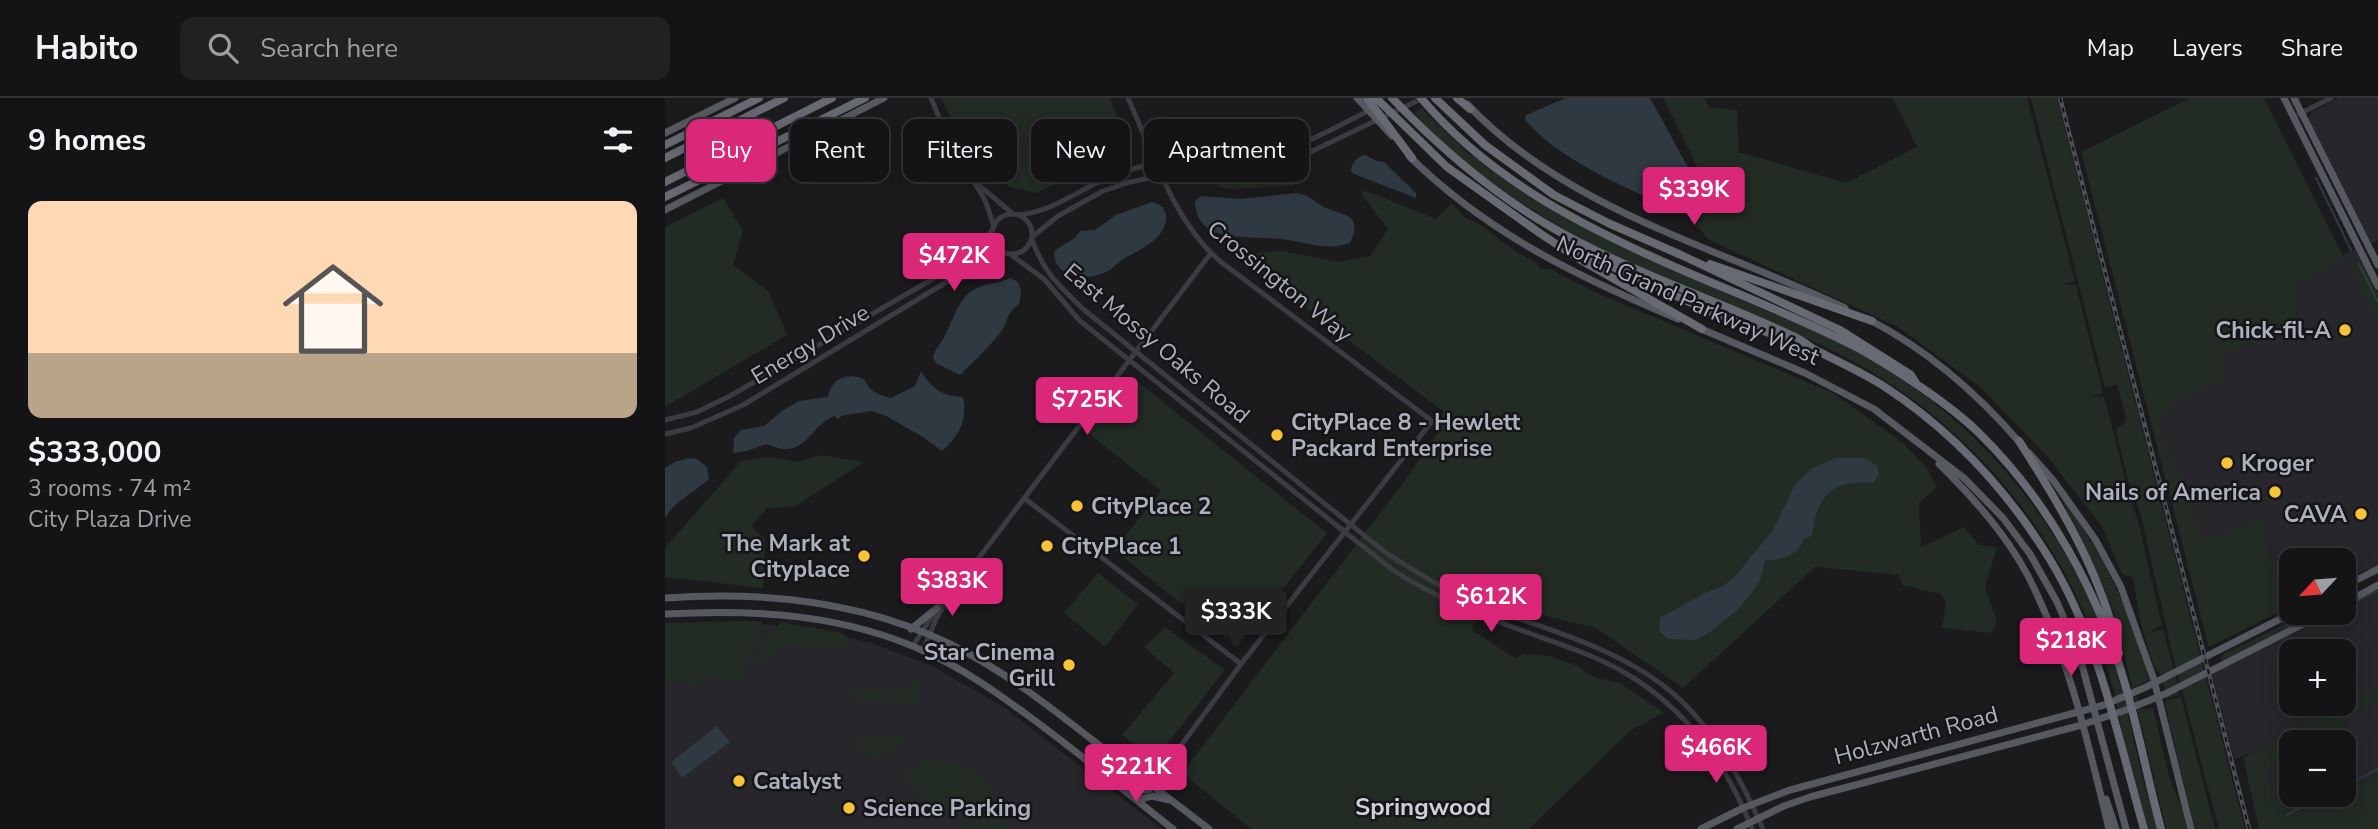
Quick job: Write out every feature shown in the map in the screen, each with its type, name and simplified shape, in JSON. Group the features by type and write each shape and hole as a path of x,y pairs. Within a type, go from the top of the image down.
{"highway":[{"path":"665,145 759,98"},
{"path":"665,158 784,98"},
{"path":"665,182 832,98"},
{"path":"665,197 865,98"},
{"name":"North Grand Parkway West","path":"1394,98 1409,116 1477,176 1545,223 1605,255 1796,338 1885,387 1940,429 1996,484 2035,537 2063,584 2105,688 2144,829"},
{"name":"North Grand Parkway West","path":"1422,98 1428,107 1474,150 1536,196 1624,246 1858,349 1919,388 1979,433 2031,492 2076,562 2125,684 2161,829"},
{"path":"1435,98 1476,137 1554,195 1608,223 1840,330 1911,375 1919,388"},
{"path":"1459,98 1470,108"},
{"path":"1370,101 1385,125 1412,158"},
{"path":"1370,101 1447,166 1541,233 1579,259 1702,329"},
{"path":"1541,233 1626,275 1720,316 1812,348"},
{"path":"1681,255 1872,321"},
{"path":"2019,441 2071,525 2097,580 2113,627 2125,684"}],"main road":[{"path":"665,134 735,98"},
{"path":"665,210 884,98"},
{"path":"1357,98 1370,101"},
{"path":"2284,98 2297,114 2378,265"},
{"path":"2294,98 2297,114 2378,286"},
{"path":"1470,108 1543,167 1585,193 1872,321 1969,390 2053,480 2095,539 2121,587 2158,681 2191,829"},
{"name":"North Grand Parkway West","path":"1412,158 1490,223 1543,257 1609,290 1838,389 1874,409 1919,443"},
{"path":"2362,253 2371,252"},
{"path":"1919,443 1964,478 2003,518 2030,554 2057,601 2101,719 2126,829"},
{"path":"1919,443 1966,491 2003,538 2027,575 2068,670 2109,829"},
{"path":"2356,580 2378,569"},
{"path":"2356,597 2378,585"},
{"path":"665,598 737,595 808,601 866,614 926,634 960,649 1019,684 1150,787 1209,829"},
{"path":"911,629 937,608"},
{"path":"665,614 711,611 787,614 856,628 923,650 997,693 1173,829"},
{"name":"Holzwarth Road","path":"1701,829 1752,804 1815,783 2097,707 2144,688 2279,620"},
{"name":"Holzwarth Road","path":"1737,829 1751,826 1758,817 1810,797 2101,719 2161,695 2301,625"},
{"path":"2088,746 2116,829"},
{"path":"1120,787 1140,791 1150,787"},
{"path":"1142,799 1151,796 1173,801"}],"street":[{"path":"925,98 935,111"},
{"path":"931,98 939,119"},
{"name":"Crossington Way","path":"1128,98 1144,133"},
{"path":"1309,139 1394,98"},
{"path":"1309,153 1422,98"},
{"path":"2297,114 2331,98"},
{"path":"993,227 1000,218 1037,213 1114,174 1144,167"},
{"path":"973,182 985,200 995,244 1007,253 1024,250 1032,238 1058,216 1103,191 1144,179"},
{"path":"975,182 1029,223 1032,238"},
{"name":"Crossington Way","path":"1166,182 1188,228 1211,253 1432,421 1352,526"},
{"name":"Energy Drive","path":"665,420 697,412 730,396 962,261 983,243 993,227"},
{"name":"East Mossy Oaks Road","path":"1032,238 1042,266 1083,309 1352,526 1415,572 1458,595 1608,652 1661,684 1696,716 1721,748 1763,829"},
{"name":"East Mossy Oaks Road","path":"1007,253 1044,279 1080,321 1394,571 1453,604 1604,662 1628,674 1650,690 1688,723 1711,751 1751,826"},
{"name":"Energy Drive","path":"665,434 691,428 743,405 973,266 1007,253"},
{"path":"923,650 926,634 937,608 1211,253"},
{"path":"1202,419 1208,411"},
{"path":"1272,473 1278,466"},
{"path":"1024,498 1241,664"},
{"path":"1150,787 1241,664 1352,526"},
{"path":"913,646 926,634 951,593"},
{"path":"1453,604 1458,595"}],"shaded area":[{"path":"941,98 1110,98 1118,119 1031,119 1031,182 1060,182 1036,193 1010,187 1003,182 1017,182 1017,119 951,119"},
{"path":"1566,98 1650,98 1695,180 1698,192 1695,202 1685,209 1674,210 1614,182 1557,149 1525,120 1526,115"},
{"path":"1663,98 1704,98 1709,107 1737,110 1739,152 1846,183 1917,147 1893,98 2027,98 2075,281 2061,285 2076,285 2103,393 2090,398 2104,396 2130,498 2117,503 2131,501 2138,521 2162,625 2151,631 2163,629 2180,694 2168,698 2181,697 2215,829 2195,829 2165,705 2167,697 2142,629 2133,578 2122,574 2102,527 2046,455 1979,386 1898,327 1709,240 1696,225 1710,204 1697,166"},
{"path":"2031,98 2057,98 2245,829 2219,829 2172,653 2141,516 2128,481 2116,431 2117,427 2124,424 2126,417 2117,385 2105,387"},
{"path":"2190,98 2264,98 2344,258 2298,282 2293,321 2225,356 2222,366 2225,382 2223,384 2220,380 2168,406 2170,410 2161,424 2162,439 2193,502 2195,523 2204,540 2220,532 2223,536 2243,526 2242,522 2251,527 2256,518 2253,516 2257,515 2265,527 2266,537 2262,537 2264,549 2270,557 2274,555 2272,559 2276,557 2274,560 2279,561 2279,612 2209,647 2081,152"},
{"path":"2339,98 2378,98 2378,241 2373,243 2370,242 2308,118 2314,111"},
{"path":"1423,108 1471,156 1473,154 1540,203 1647,259 1824,335 1861,354 1939,407 1974,438 2035,508 2084,588 2114,662 2157,829 2148,829 2119,720 2114,690 2098,641 2095,641 2075,594 2051,549 2021,506 1988,467 1951,431 1911,398 1868,370 1786,329 1635,265 1562,228 1527,206 1452,152 1414,112"},
{"path":"1365,155 1384,162 1416,193 1416,198 1354,174 1351,171 1354,163"},
{"path":"1214,182 1296,184 1228,189 1219,187"},
{"path":"1364,190 1436,219 1452,203 1464,217 1479,224 1518,253 1534,261 1540,268 1552,270 1597,293 1833,393 1902,442 1926,467 1937,487 1919,503 1921,547 1964,527 1978,544 1997,548 1985,586 1997,622 1991,633 1942,628 1946,602 1941,594 1902,585 1899,575 1815,567 1683,688 1596,628 1550,617 1486,594 1472,630 1515,658 1523,654 1550,656 1580,667 1597,678 1620,683 1664,713 1631,730 1529,829 1251,829 1182,773 1400,487 1441,428 1443,411 1281,289 1240,254 1283,251 1339,262 1370,256 1388,229 1362,195"},
{"path":"1297,193 1348,216 1354,225 1350,243 1323,246 1222,234 1203,224 1195,207 1200,196 1240,199"},
{"path":"723,198 743,231 733,265 769,292 787,335 665,407 665,227"},
{"path":"1152,202 1163,209 1165,224 1158,237 1145,247 1110,270 1096,275 1071,275 1057,265 1055,250 1075,238 1080,231 1095,230 1116,215"},
{"path":"2356,249 2378,292 2378,566 2356,574 2356,548 2279,548 2279,612 2209,647 2134,357"},
{"path":"2358,261 2373,279 2378,321 2350,265"},
{"path":"1010,278 1018,282 1021,291 1019,304 995,339 960,375 936,363 934,353 965,297 977,288"},
{"path":"921,371 938,390 963,397 961,427 942,451 886,416 871,411 841,416 838,419 834,416 804,442 789,449 766,444 733,453 734,438 741,430 764,426 799,401 828,397 833,385 841,378 852,376 864,379 875,392 891,398 915,386"},
{"path":"1132,377 1327,533 1237,648 1114,550 1161,491 1088,433"},
{"path":"821,455 864,462 794,507 767,508 751,526 765,540 763,588 665,577 665,548 741,461 767,457 799,462"},
{"path":"689,458 697,459 707,467 709,479 680,501 665,518 665,468"},
{"path":"1836,458 1863,458 1877,465 1879,475 1873,483 1847,484 1829,493 1817,510 1812,536 1804,539 1797,550 1788,556 1765,561 1760,581 1750,595 1735,612 1710,632 1696,640 1668,639 1659,631 1660,618 1723,586 1736,575 1773,530 1795,485 1811,469"},
{"path":"2058,492 2101,558 2134,629 2149,680 2134,688 2140,709 2153,708 2169,776 2187,829 2166,829 2116,619 2102,583"},
{"path":"1098,573 1138,604 1105,647 1064,613"},
{"path":"2378,590 2378,774 2356,784 2356,730 2279,730 2279,807 2308,807 2281,819 2254,751 2234,760 2212,674 2279,641 2279,716 2356,716 2356,639 2283,639 2311,625 2356,625 2356,601"},
{"path":"761,621 761,636 750,655 746,673 730,684 708,675 699,684 665,681 665,623"},
{"path":"782,622 842,633 850,640 844,649 786,645 759,667 754,666 760,643"},
{"path":"760,624 808,628 871,643 932,666 1002,706 1162,829 665,829 665,626"},
{"path":"2282,625 2296,625 2222,663 2220,656"},
{"path":"1165,627 1225,670 1155,760 1122,735 1174,673 1144,647"},
{"path":"924,677 918,691 918,706 897,701 853,698 853,688 898,690"},
{"path":"2378,689 2378,699 2356,711 2356,700"},
{"path":"2324,716 2348,716 2337,730 2297,730"},
{"path":"717,726 730,742 682,778 671,762"},
{"path":"860,733 874,738 906,737 895,750 872,756 860,747 857,738"},
{"path":"2279,739 2279,757 2265,774 2273,797 2279,801 2279,807 2288,807 2293,814 2308,807 2356,807 2356,784 2378,774 2378,829 2259,829 2243,757"},
{"path":"927,759 960,765 977,775 998,800 1009,829 965,829 945,802 936,809 931,807 906,777 906,774"}],"waterway":[{"path":"2316,178 2351,250"},
{"path":"2359,264 2378,302"},
{"path":"2356,602 2378,591"},
{"path":"2356,780 2378,769"},
{"path":"2287,815 2302,807"}],"railway":[{"path":"2060,98 2249,829"}],"place":[{"name":"Chick-fil-A","path":"2345,330"},
{"name":"CityPlace 8 - Hewlett Packard Enterprise","path":"1277,435"},
{"name":"Kroger","path":"2227,463"},
{"name":"Nails of America","path":"2275,492"},
{"name":"CityPlace 2","path":"1077,506"},
{"name":"CAVA","path":"2361,514"},
{"name":"CityPlace 1","path":"1047,546"},
{"name":"The Mark at Cityplace","path":"864,556"},
{"name":"Star Cinema Grill","path":"1069,665"},
{"name":"Catalyst","path":"739,781"},
{"name":"Science Parking","path":"849,808"}],"district":[{"name":"Springwood","path":"1423,807"}]}
